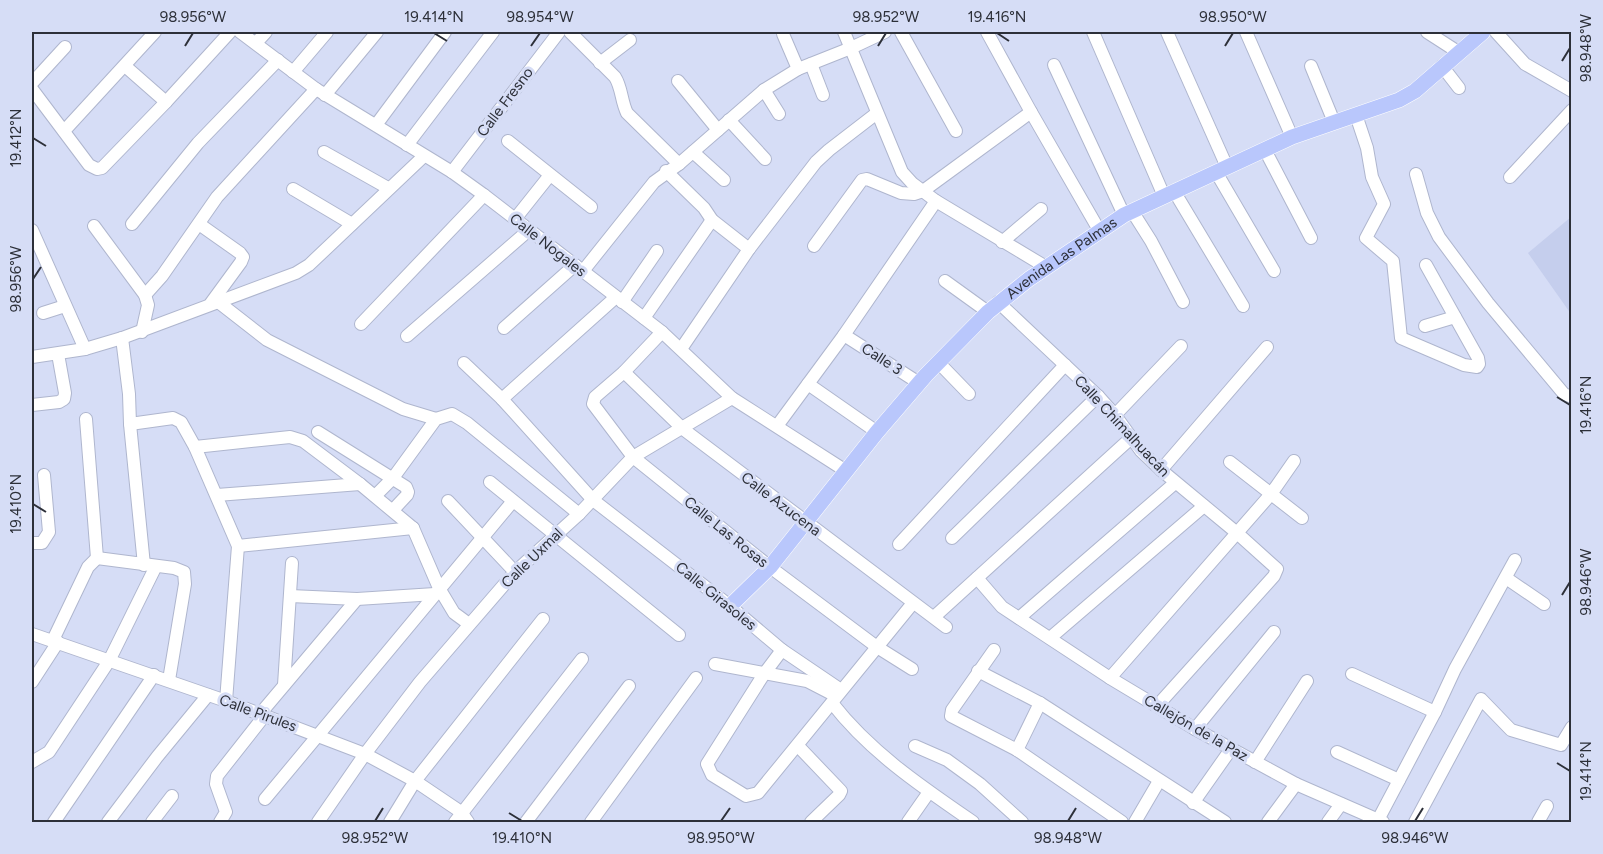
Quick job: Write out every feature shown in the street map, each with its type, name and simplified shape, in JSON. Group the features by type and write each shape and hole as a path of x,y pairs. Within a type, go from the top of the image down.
{"main road":[{"name":"Avenida Las Palmas","path":"730,606 770,567 919,383 993,307 1099,230 1128,213 1292,137 1399,100 1414,91 1483,32"}],"street":[{"path":"64,131 155,32"},
{"path":"32,89 89,165 97,169 105,166 230,32"},
{"name":"Calle Nogales","path":"240,32 320,92 452,172 484,195 662,332 732,398 846,471"},
{"path":"256,43 266,32"},
{"path":"293,72 327,32"},
{"path":"145,295 162,276 217,197 377,32"},
{"path":"376,125 445,32"},
{"path":"407,145 493,32"},
{"name":"Calle Fresno","path":"452,172 559,32"},
{"path":"570,32 615,77 620,85 627,113 679,164"},
{"path":"844,32 902,172 936,201 1046,267"},
{"path":"504,328 579,268 666,171 679,164 764,90 798,69 885,32"},
{"path":"901,32 956,131"},
{"path":"987,32 1099,230"},
{"path":"1093,32 1169,194 1243,306"},
{"path":"1167,32 1221,169 1274,271"},
{"path":"1246,32 1292,137"},
{"path":"1427,32 1458,52"},
{"path":"1496,32 1525,64 1572,91"},
{"path":"783,34 798,69"},
{"path":"600,63 630,40"},
{"path":"32,82 65,48"},
{"path":"132,224 198,143 278,60"},
{"path":"811,64 823,95"},
{"path":"1054,65 1128,213 1151,241 1183,302"},
{"path":"125,66 166,102"},
{"path":"1311,66 1334,122"},
{"path":"1442,66 1458,88"},
{"path":"678,81 718,130"},
{"path":"764,90 779,114"},
{"path":"1510,177 1572,110"},
{"path":"814,246 862,180 867,179 907,194 923,191 1031,112"},
{"path":"681,349 749,249 816,162 877,113"},
{"path":"1356,115 1367,148 1372,177 1384,204 1366,238 1393,261 1401,338 1464,365 1477,367 1479,361 1426,265"},
{"path":"729,120 765,159"},
{"path":"508,141 591,207"},
{"path":"1265,150 1311,238"},
{"path":"324,152 388,188"},
{"path":"693,152 724,180"},
{"path":"32,357 85,348 142,332 296,273 309,265 424,156"},
{"path":"666,171 704,208 712,220 749,249"},
{"path":"1416,174 1426,213 1439,237 1488,303 1564,394 1570,397"},
{"path":"515,219 550,175"},
{"path":"293,189 352,224"},
{"path":"361,324 484,195"},
{"path":"777,426 844,335 936,201"},
{"path":"1002,242 1041,209"},
{"path":"644,318 712,220"},
{"path":"199,224 243,257 214,303"},
{"path":"94,226 145,295 148,305 142,332"},
{"path":"32,230 85,348"},
{"path":"407,336 529,230"},
{"path":"502,399 619,299 657,251"},
{"name":"Calle Chimalhuacán","path":"945,281 993,307 1065,365 1098,396 1131,438 1161,470 1237,533 1276,569 1274,576 1157,706"},
{"path":"214,303 267,340 403,409 436,419 452,414 467,423 579,514"},
{"path":"43,313 65,306"},
{"path":"1425,326 1455,317"},
{"path":"624,372 662,332"},
{"name":"Calle 3","path":"844,335 919,383"},
{"path":"32,762 49,752 109,661 150,565 130,424 122,338"},
{"path":"1115,415 1181,346"},
{"path":"1161,470 1267,347"},
{"path":"32,405 59,402 64,399 58,354"},
{"path":"938,362 969,394"},
{"name":"Calle Girasoles","path":"464,363 502,399 593,500 730,606 836,696"},
{"path":"899,544 1065,365"},
{"name":"Calle Las Rosas","path":"624,372 593,400 593,404 633,457 770,567 877,647 912,669"},
{"name":"Calle Azucena","path":"624,372 682,429 946,627"},
{"path":"808,384 878,432"},
{"path":"952,538 1098,396"},
{"name":"Calle Uxmal","path":"318,822 364,754 420,682 515,572 579,514 633,457 732,398"},
{"path":"32,682 56,641 88,567 97,558 86,419"},
{"path":"130,424 177,419 181,422 195,447 238,546 226,701"},
{"path":"375,496 393,478 436,419"},
{"path":"318,432 406,487 408,492 393,510"},
{"path":"195,447 296,438 360,484 413,528 437,591 454,613 469,624"},
{"path":"934,617 1131,438"},
{"path":"1110,678 1271,494 1294,461"},
{"path":"1230,462 1302,518"},
{"path":"35,544 49,532 44,475"},
{"path":"490,482 679,635"},
{"path":"1019,618 1175,483"},
{"path":"217,495 360,484"},
{"path":"448,501 515,572"},
{"path":"265,799 513,501"},
{"path":"1050,638 1203,506"},
{"path":"238,546 413,528"},
{"path":"97,558 179,569 184,572 185,584 169,680"},
{"path":"1380,821 1455,669 1515,560"},
{"path":"284,685 292,563"},
{"name":"Callejón de la Paz","path":"977,578 1002,607 1110,678 1195,729 1296,784 1380,821"},
{"path":"1506,578 1544,604"},
{"path":"290,596 357,599 437,591"},
{"path":"223,820 225,808 216,784 217,776 284,685 357,599"},
{"path":"782,650 708,760 708,768 712,775 742,795 750,796 758,793 913,603"},
{"path":"390,822 415,781 543,619"},
{"path":"1195,729 1274,632"},
{"name":"Calle Pirules","path":"32,634 169,680 364,754 415,781 461,819"},
{"path":"994,650 952,710 951,716 1017,750 1122,822"},
{"path":"461,819 582,659"},
{"path":"715,664 807,681 836,696 848,723 873,747 929,792 973,822"},
{"path":"978,671 1040,703 1226,822"},
{"path":"1352,674 1435,712"},
{"path":"54,822 154,675"},
{"path":"591,822 696,678"},
{"path":"1256,762 1307,681"},
{"path":"526,822 629,686"},
{"path":"108,822 157,756 208,695"},
{"path":"1415,822 1481,699 1512,730 1560,745 1572,727"},
{"path":"1017,750 1040,703"},
{"path":"798,746 841,790 839,795 811,822"},
{"path":"915,746 947,760 980,784 1022,822"},
{"path":"1193,803 1231,749"},
{"path":"1337,752 1399,780"},
{"path":"1135,822 1159,781"},
{"path":"1268,822 1296,784"},
{"path":"908,822 929,792"},
{"path":"152,822 172,796"},
{"path":"1328,822 1341,804"},
{"path":"1538,822 1547,806"}],"shaded area":[{"path":"1571,217 1571,314 1528,253"}]}
